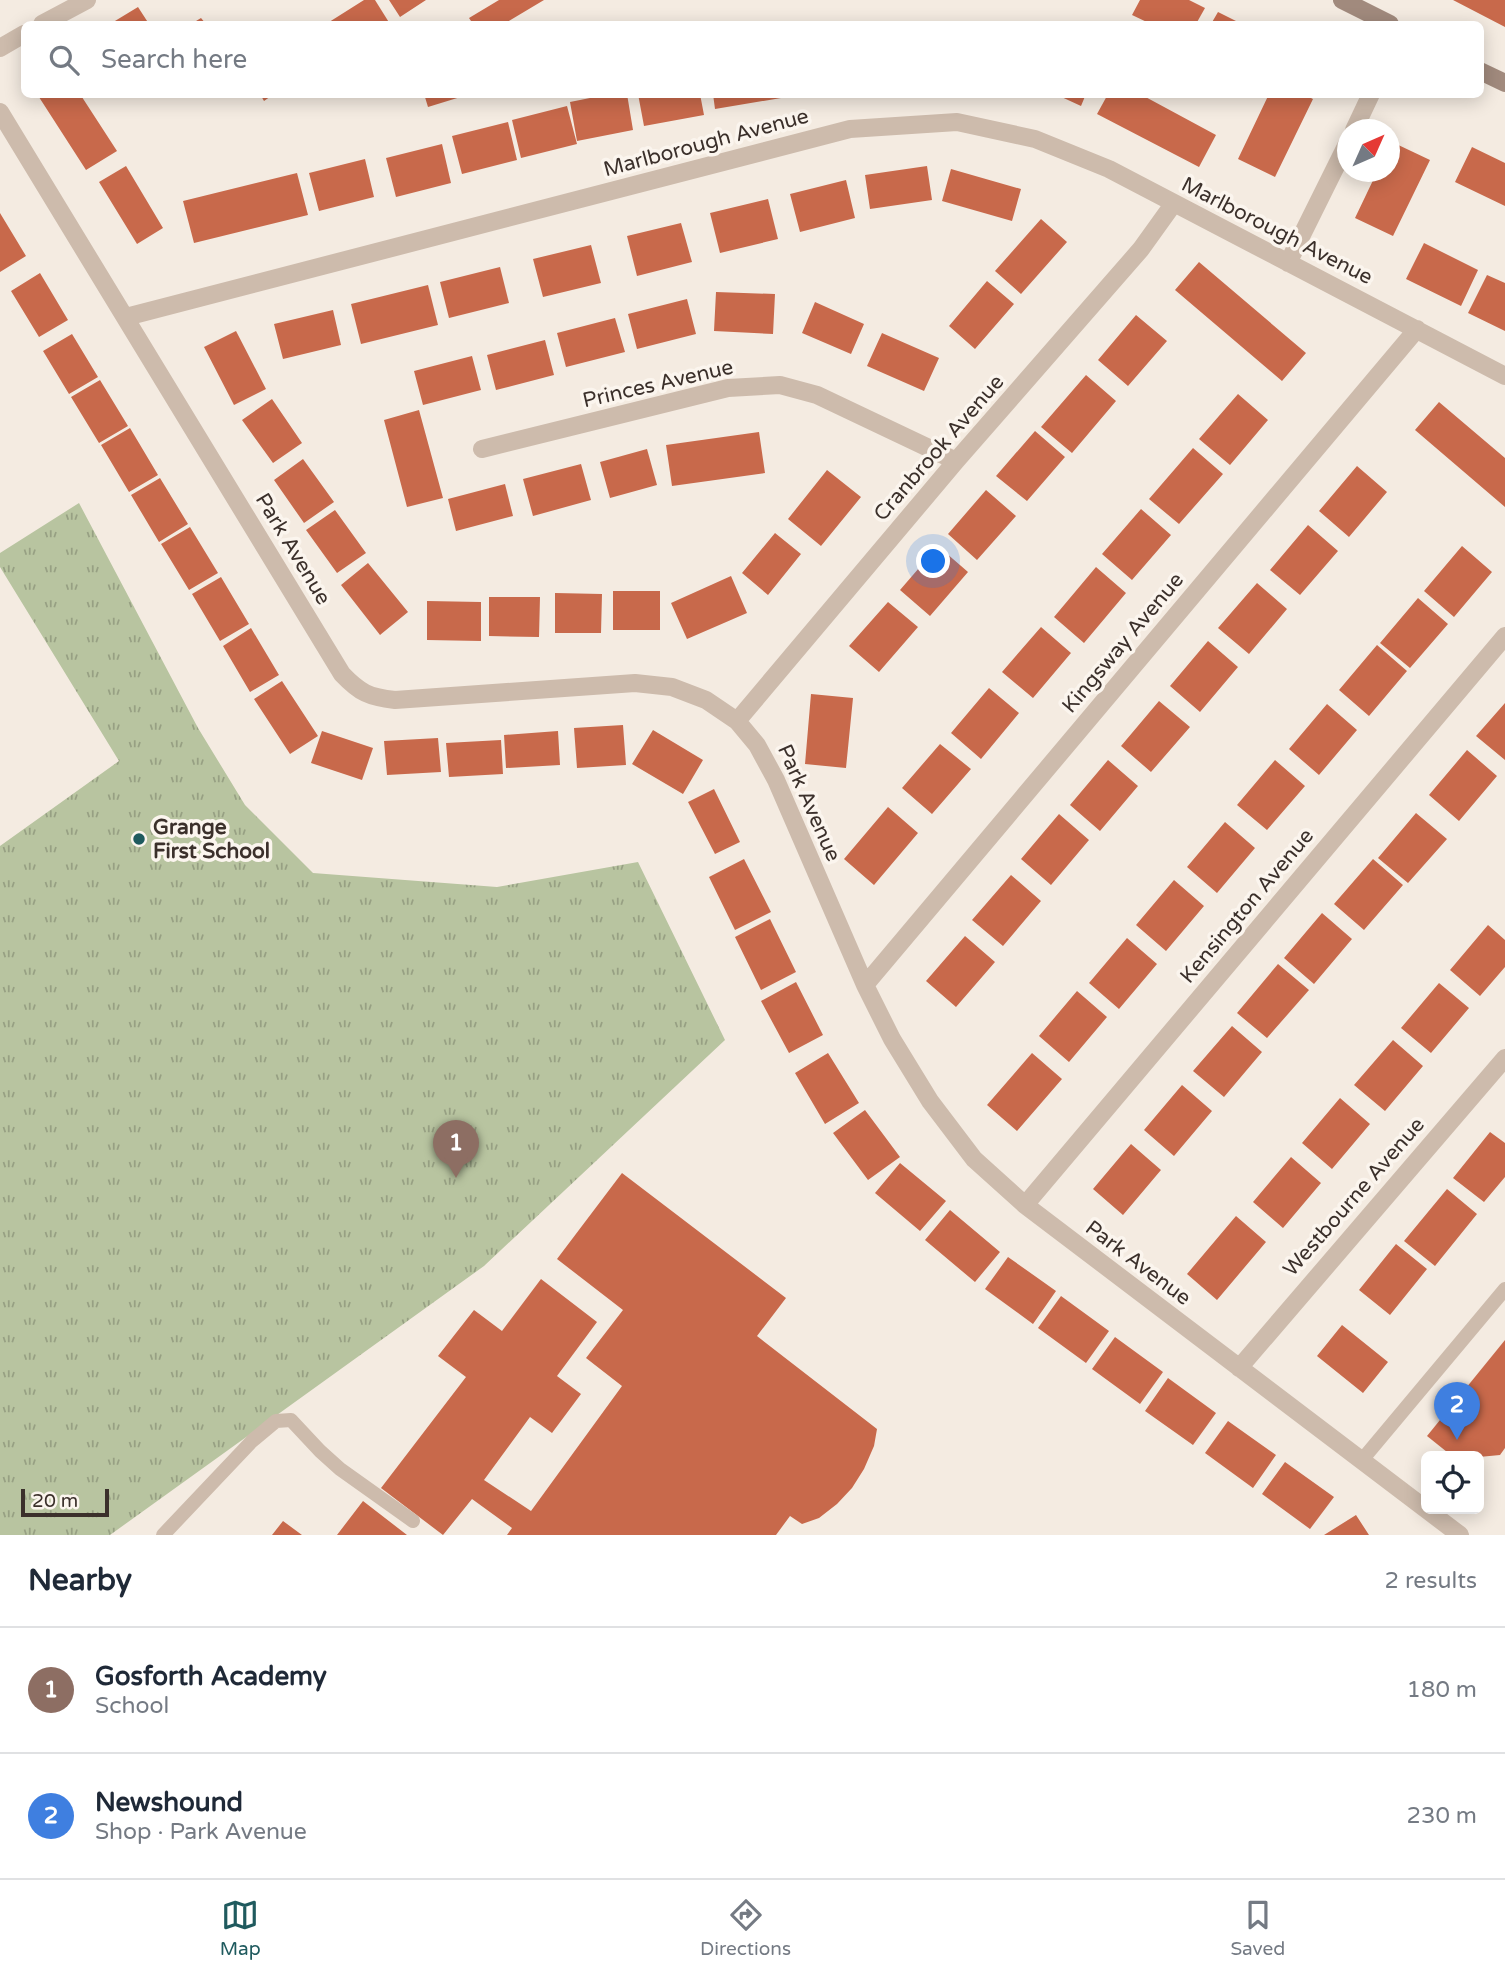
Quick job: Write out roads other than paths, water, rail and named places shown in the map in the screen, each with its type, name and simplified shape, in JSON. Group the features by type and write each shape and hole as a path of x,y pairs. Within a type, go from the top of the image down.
{"street":[{"path":"48,21 87,0"},
{"path":"1342,0 1384,21"},
{"path":"0,48 21,36"},
{"path":"1484,73 1505,83"},
{"path":"1359,119 1369,98"},
{"name":"Park Avenue","path":"0,111 342,674 357,690 376,698 394,700 635,683 672,687 705,700 737,721 757,745 776,780 864,985 892,1039 930,1101 974,1159 1025,1205 1461,1535"},
{"name":"Marlborough Avenue","path":"126,317 850,129 957,122 1035,139 1109,169 1505,376"},
{"path":"1288,262 1337,164"},
{"name":"Cranbrook Avenue","path":"737,721 956,461 1141,248 1174,203"},
{"name":"Kingsway Avenue","path":"864,985 1417,329"},
{"name":"Princes Avenue","path":"482,449 728,388 780,385 817,395 956,461"},
{"name":"Kensington Avenue","path":"1025,1205 1505,636"},
{"name":"Westbourne Avenue","path":"1239,1368 1505,1058"}],"lane":[{"path":"1362,1460 1505,1289"},
{"path":"163,1535 253,1441 276,1421 291,1420 340,1469 413,1521"}],"place":[{"name":"Grange First School","path":"139,839"},
{"name":"Gosforth Academy","path":"456,1178"},
{"name":"Newshound","path":"1457,1440"}]}
